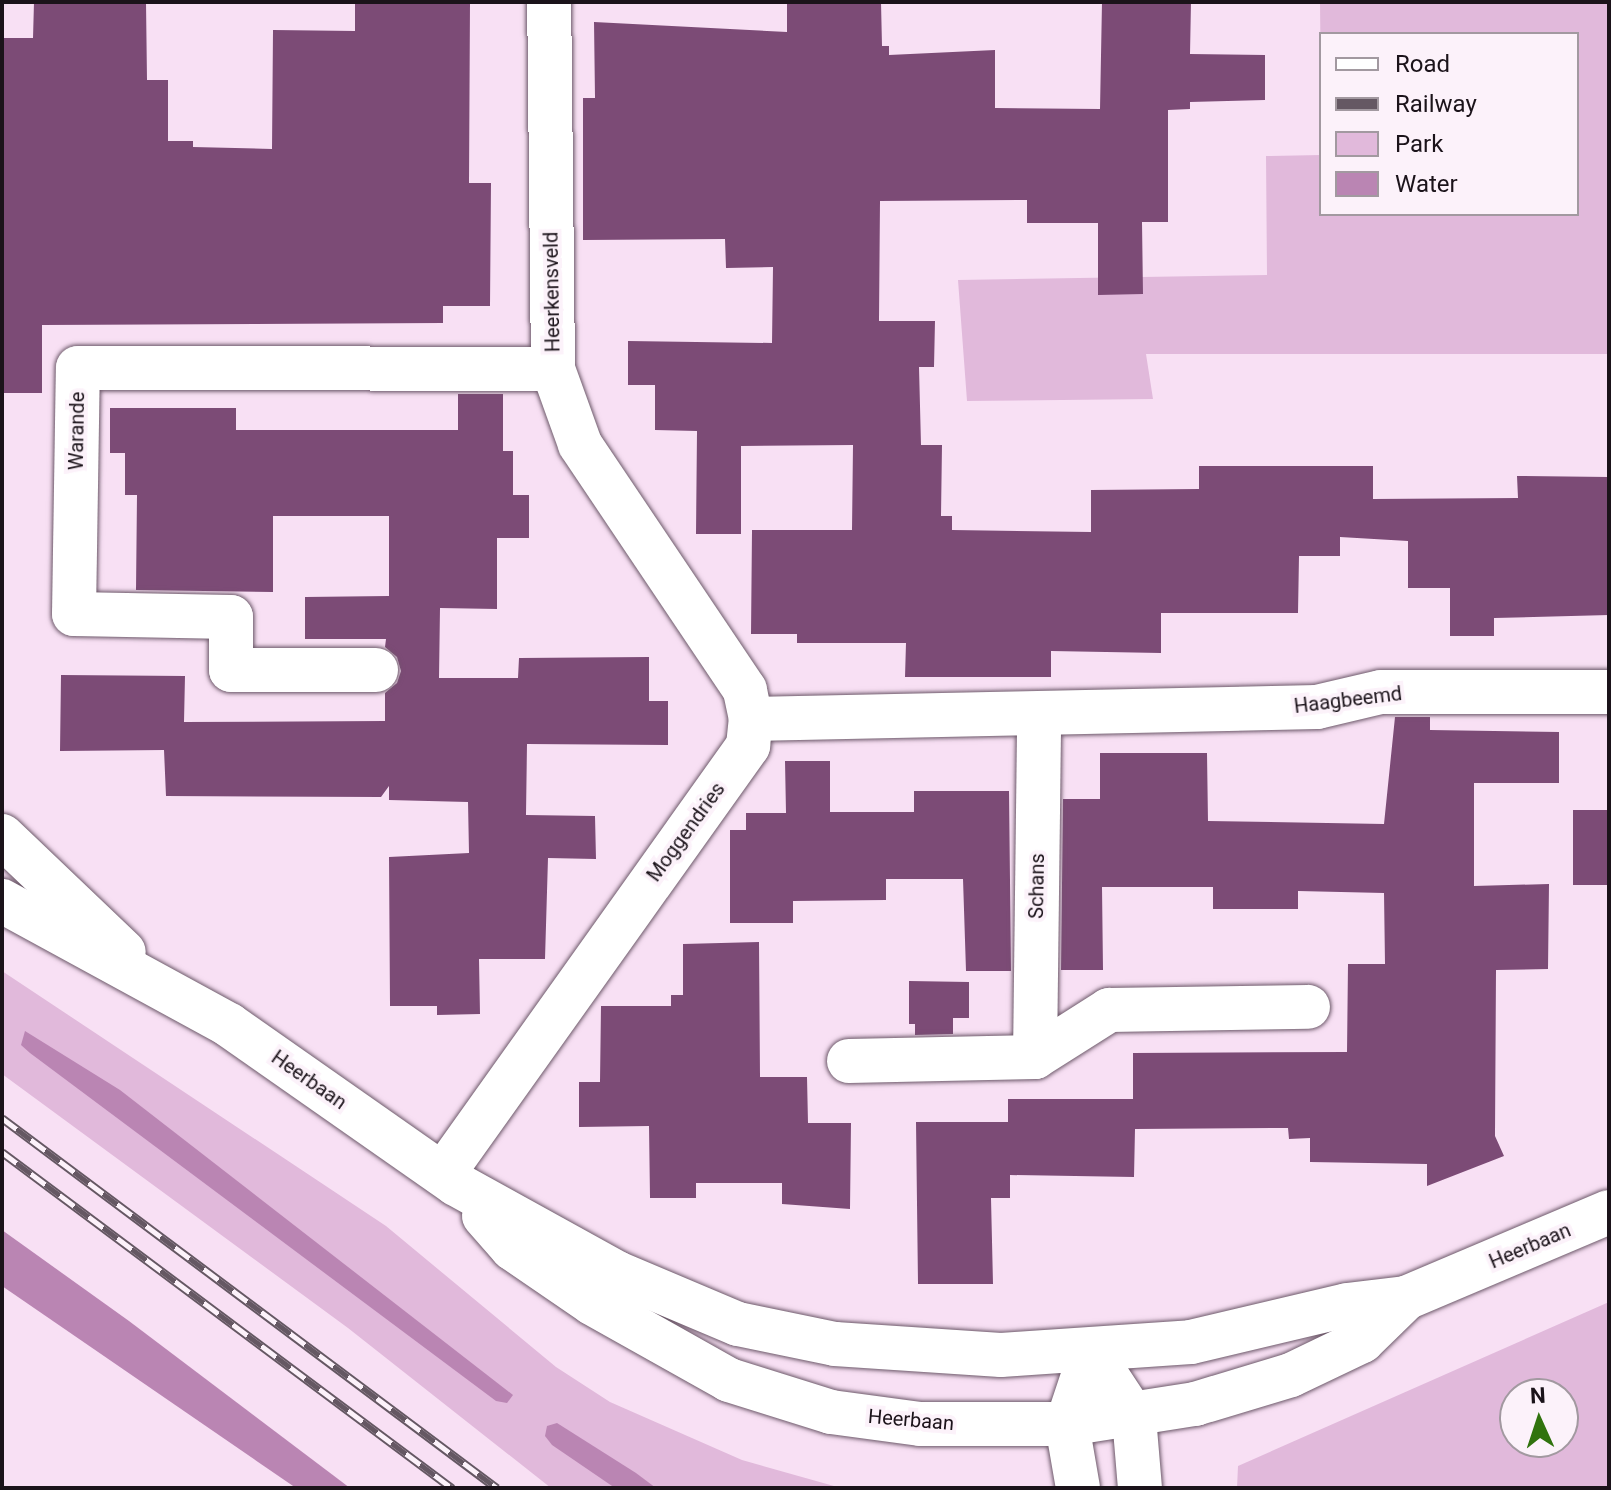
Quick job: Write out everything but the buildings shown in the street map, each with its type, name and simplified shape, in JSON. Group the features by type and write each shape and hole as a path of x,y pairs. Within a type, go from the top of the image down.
{"street":[{"name":"Heerkensveld","path":"549,2 553,369 580,444 745,690 751,719"},
{"name":"Warande","path":"376,670 231,670 231,617 74,614 78,368 553,369"},
{"name":"Haagbeemd","path":"1039,714 1317,707 1381,692 1609,692"},
{"path":"751,719 1039,714"},
{"name":"Schans","path":"1035,1057 1039,714"},
{"name":"Moggendries","path":"449,1179 748,746 751,719"},
{"name":"Heerbaan","path":"2,836 157,984"},
{"name":"Heerbaan","path":"2,901 229,1025 449,1179 617,1273 738,1324 835,1344 1001,1355 1091,1352 1191,1342 1347,1305 1406,1298 1609,1212"},
{"path":"849,1061 1035,1057 1109,1010 1308,1007"},
{"name":"Heerbaan","path":"449,1179 512,1248 592,1303 729,1380 846,1414 920,1424 1067,1424 1134,1417 1291,1375 1362,1341 1406,1298"},
{"path":"1091,1352 1134,1417 1140,1488"},
{"path":"1078,1488 1067,1424 1091,1352"}],"green space":[{"path":"1320,2 1609,2 1609,354 1146,354 1153,399 967,401 958,280 1267,275 1266,156 1319,155 1319,216 1579,216 1579,32 1320,32"},
{"path":"2,971 386,1226 556,1367 610,1402 742,1460 841,1488 551,1488 348,1328 2,1074"},
{"path":"1609,1302 1609,1488 1237,1488 1238,1466"}],"water":[{"path":"25,1031 120,1090 513,1395 507,1403 496,1401 30,1053 21,1045"},
{"path":"2,1230 129,1321 350,1488 296,1488 2,1286"},
{"path":"557,1423 656,1488 615,1488 552,1445 545,1436 547,1426"}],"railway":[{"path":"2,1118 497,1488"},
{"path":"2,1152 452,1488"}]}
